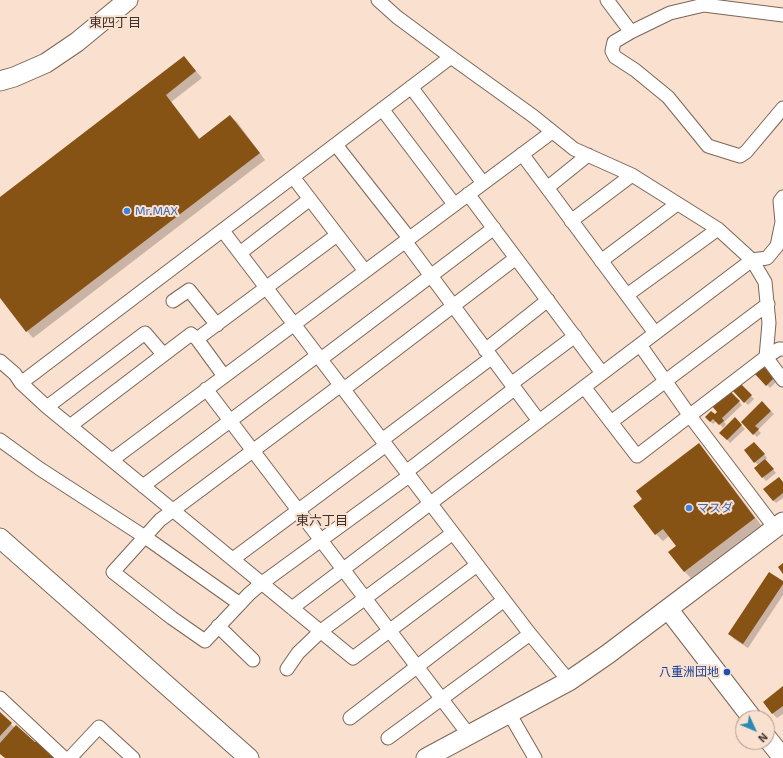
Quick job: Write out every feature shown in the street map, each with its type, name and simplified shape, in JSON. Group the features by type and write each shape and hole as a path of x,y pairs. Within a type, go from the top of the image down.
{"street":[{"path":"0,81 14,77 46,63 77,42 128,0"},
{"path":"378,0 397,17 533,116 574,150 632,175 718,229 752,260 765,282 769,324 766,357 783,380"},
{"path":"607,0 631,32"},
{"path":"783,15 704,5 670,12 614,42 612,51 616,57 635,70 668,97 708,146 740,156 746,152 783,108"},
{"path":"21,383 224,231 451,57"},
{"path":"411,87 483,183"},
{"path":"382,109 454,204"},
{"path":"112,460 552,132"},
{"path":"336,145 407,240 430,276 539,421"},
{"path":"522,154 655,333"},
{"path":"547,188 588,155"},
{"path":"571,221 632,175"},
{"path":"293,177 365,271"},
{"path":"468,194 602,373"},
{"path":"292,608 752,260 767,258 777,246 782,222 780,201 783,197"},
{"path":"240,253 310,199"},
{"path":"601,261 677,204"},
{"path":"143,486 230,420 319,357 494,228"},
{"path":"627,295 718,229"},
{"path":"224,231 477,565 530,634 569,681"},
{"path":"197,339 337,235"},
{"path":"516,258 453,306 172,510 160,520 113,572 204,641 249,594 262,583 408,474 575,336"},
{"path":"173,302 189,290 217,325"},
{"path":"233,559 299,510 384,443 488,354 548,300"},
{"path":"611,422 768,304"},
{"path":"48,407 145,333 163,354"},
{"path":"70,426 191,334 197,339 224,376"},
{"path":"426,758 569,681 668,609 779,525 690,416 640,345"},
{"path":"584,387 637,456 766,357 779,349 783,349"},
{"path":"0,361 15,374 21,383 70,426 353,658 477,565"},
{"path":"206,389 469,735"},
{"path":"0,440 40,469 145,538 240,604"},
{"path":"287,669 298,653 320,631 453,533"},
{"path":"2,543 248,758"},
{"path":"350,718 504,600"},
{"path":"668,609 746,710"},
{"path":"218,626 253,660"},
{"path":"388,738 530,634"},
{"path":"0,698 64,758"},
{"path":"509,713 535,758"},
{"path":"70,758 99,727 133,758"},
{"path":"775,748 783,758"}],"building":[{"path":"184,56 196,71 166,95 199,139 230,115 260,153 26,332 0,298 0,197"},
{"path":"763,366 774,378 766,386 755,374"},
{"path":"741,384 752,395 744,403 733,391"},
{"path":"729,390 740,401 722,418 724,421 719,425 713,419 710,422 705,417 711,411 715,414 717,412 712,406"},
{"path":"762,401 771,411 755,426 759,429 753,435 741,422"},
{"path":"735,417 742,425 727,440 719,433"},
{"path":"754,442 765,454 754,463 744,450"},
{"path":"699,443 755,518 684,572 668,552 676,546 663,529 655,535 633,506 642,499 636,491"},
{"path":"765,459 774,469 762,478 754,468"},
{"path":"779,477 783,482 783,493 773,501 763,489"},
{"path":"783,563 783,574 778,567"},
{"path":"769,572 783,581 783,584 743,644 728,634"},
{"path":"783,686 783,706 775,712 775,710 769,710 763,702"},
{"path":"0,712 12,723 0,736"},
{"path":"16,725 35,742 38,739 59,758 5,758 0,754 0,743"}],"place":[{"name":"Mr.MAX","path":"127,211"},
{"name":"マスダ","path":"689,508"},
{"name":"八重洲団地","path":"727,672"}],"district":[{"name":"東四丁目","path":"115,23"},
{"name":"東六丁目","path":"322,521"}]}
